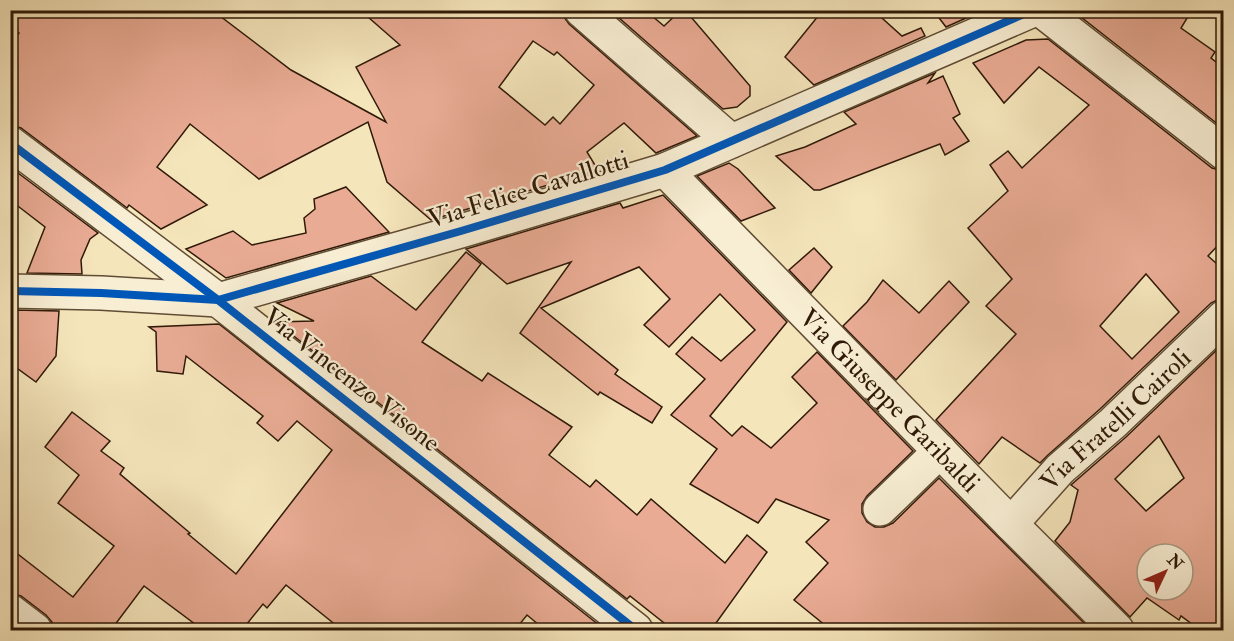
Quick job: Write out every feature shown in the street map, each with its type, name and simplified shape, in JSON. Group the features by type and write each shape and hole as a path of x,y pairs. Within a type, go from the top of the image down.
{"street":[{"path":"581,10 731,141"},
{"name":"Via Felice Cavallotti","path":"10,291 101,293 218,300 664,170 1033,10"},
{"path":"1041,10 1224,153"},
{"name":"Via Vincenzo Visone","path":"10,142 218,300 629,628"},
{"name":"Via Giuseppe Garibaldi","path":"664,170 1117,630"},
{"name":"Via Fratelli Cairoli","path":"1011,524 1060,470 1224,317"},
{"path":"880,510 940,451"},
{"path":"10,610 35,630"}],"building":[{"path":"21,10 212,10 291,70 386,122 356,67 400,45 360,10 563,10 564,17 569,24 697,136 656,153 624,123 587,152 598,170 431,220 387,182 368,122 259,179 190,124 157,167 207,205 161,229 129,205 127,208 21,128 10,125 10,46 19,33 13,27","holes":["533,41 554,55 557,52 594,85 560,124 553,117 545,125 499,87"]},
{"path":"610,10 645,10 664,26 681,10 685,10 750,86 750,96 737,107 723,109"},
{"path":"823,10 873,10 902,36 921,28 925,36 814,85 785,57"},
{"path":"933,10 984,10 946,27"},
{"path":"1072,10 1192,10 1181,28 1215,52 1211,58 1224,68 1224,129"},
{"path":"1048,39 1212,168 1224,171 1224,239 1208,256 1224,270 1224,299 1211,303 1040,463 1002,437 979,464 936,420 1016,334 986,306 1012,279 968,228 1008,191 990,165 1008,151 1022,168 1089,105 1039,67 1004,103 973,63 1026,40","holes":["1146,274 1179,312 1132,359 1100,326"]},
{"path":"935,73 928,83 943,76 960,114 953,118 969,141 945,155 940,144 820,190 814,190 776,156 805,147 856,124 844,112"},
{"path":"729,163 738,169 775,208 741,221 697,176"},
{"path":"10,167 98,233 90,239 81,260 82,274 27,273 45,227 10,200"},
{"path":"346,187 389,232 226,278 186,249 233,231 252,245 306,233 304,218 315,209 314,199"},
{"path":"663,195 787,322 710,416 732,436 742,426 771,448 817,403 792,377 817,352 913,451 867,496 862,504 862,513 867,522 875,527 884,527 893,523 939,478 1091,630 831,630 794,600 828,563 806,542 829,520 776,499 758,523 690,484 717,449 671,415 705,379 676,354 692,337 721,361 755,330 720,294 669,347 644,325 670,299 639,267 541,308 618,370 615,374 662,407 652,423 600,392 598,395 520,333 571,262 507,284 466,249 620,203 623,208"},
{"path":"814,248 832,267 811,293 789,270"},
{"path":"466,252 481,264 422,342 482,381 488,373 572,427 549,455 590,487 596,480 637,515 651,499 725,563 747,535 767,552 711,630 673,630 630,596 627,599 276,322 314,321 277,303 371,276 416,310"},
{"path":"883,280 919,313 949,281 969,302 896,380 843,326 867,302"},
{"path":"13,310 59,311 56,356 36,382 10,363 10,316"},
{"path":"219,324 604,629 545,630 527,615 515,630 342,630 286,585 267,608 263,604 242,630 203,630 144,586 111,630 53,630 52,622 46,615 21,596 10,593 10,548 73,597 114,546 58,503 79,475 45,447 72,412 110,441 101,451 124,468 120,474 236,574 332,450 297,421 278,441 257,423 263,416 186,356 183,374 157,371 156,332 149,327"},
{"path":"1224,343 1224,630 1200,630 1181,616 1179,620 1153,602 1195,602 1195,542 1135,542 1135,602 1143,602 1130,617 1055,541 1070,522 1078,490 1071,485 1126,437","holes":["1159,436 1184,478 1146,511 1115,479"]}],"cycle path":[{"path":"10,291 101,293 218,300 665,170 1033,10"},
{"path":"10,143 218,300 636,630"}]}
